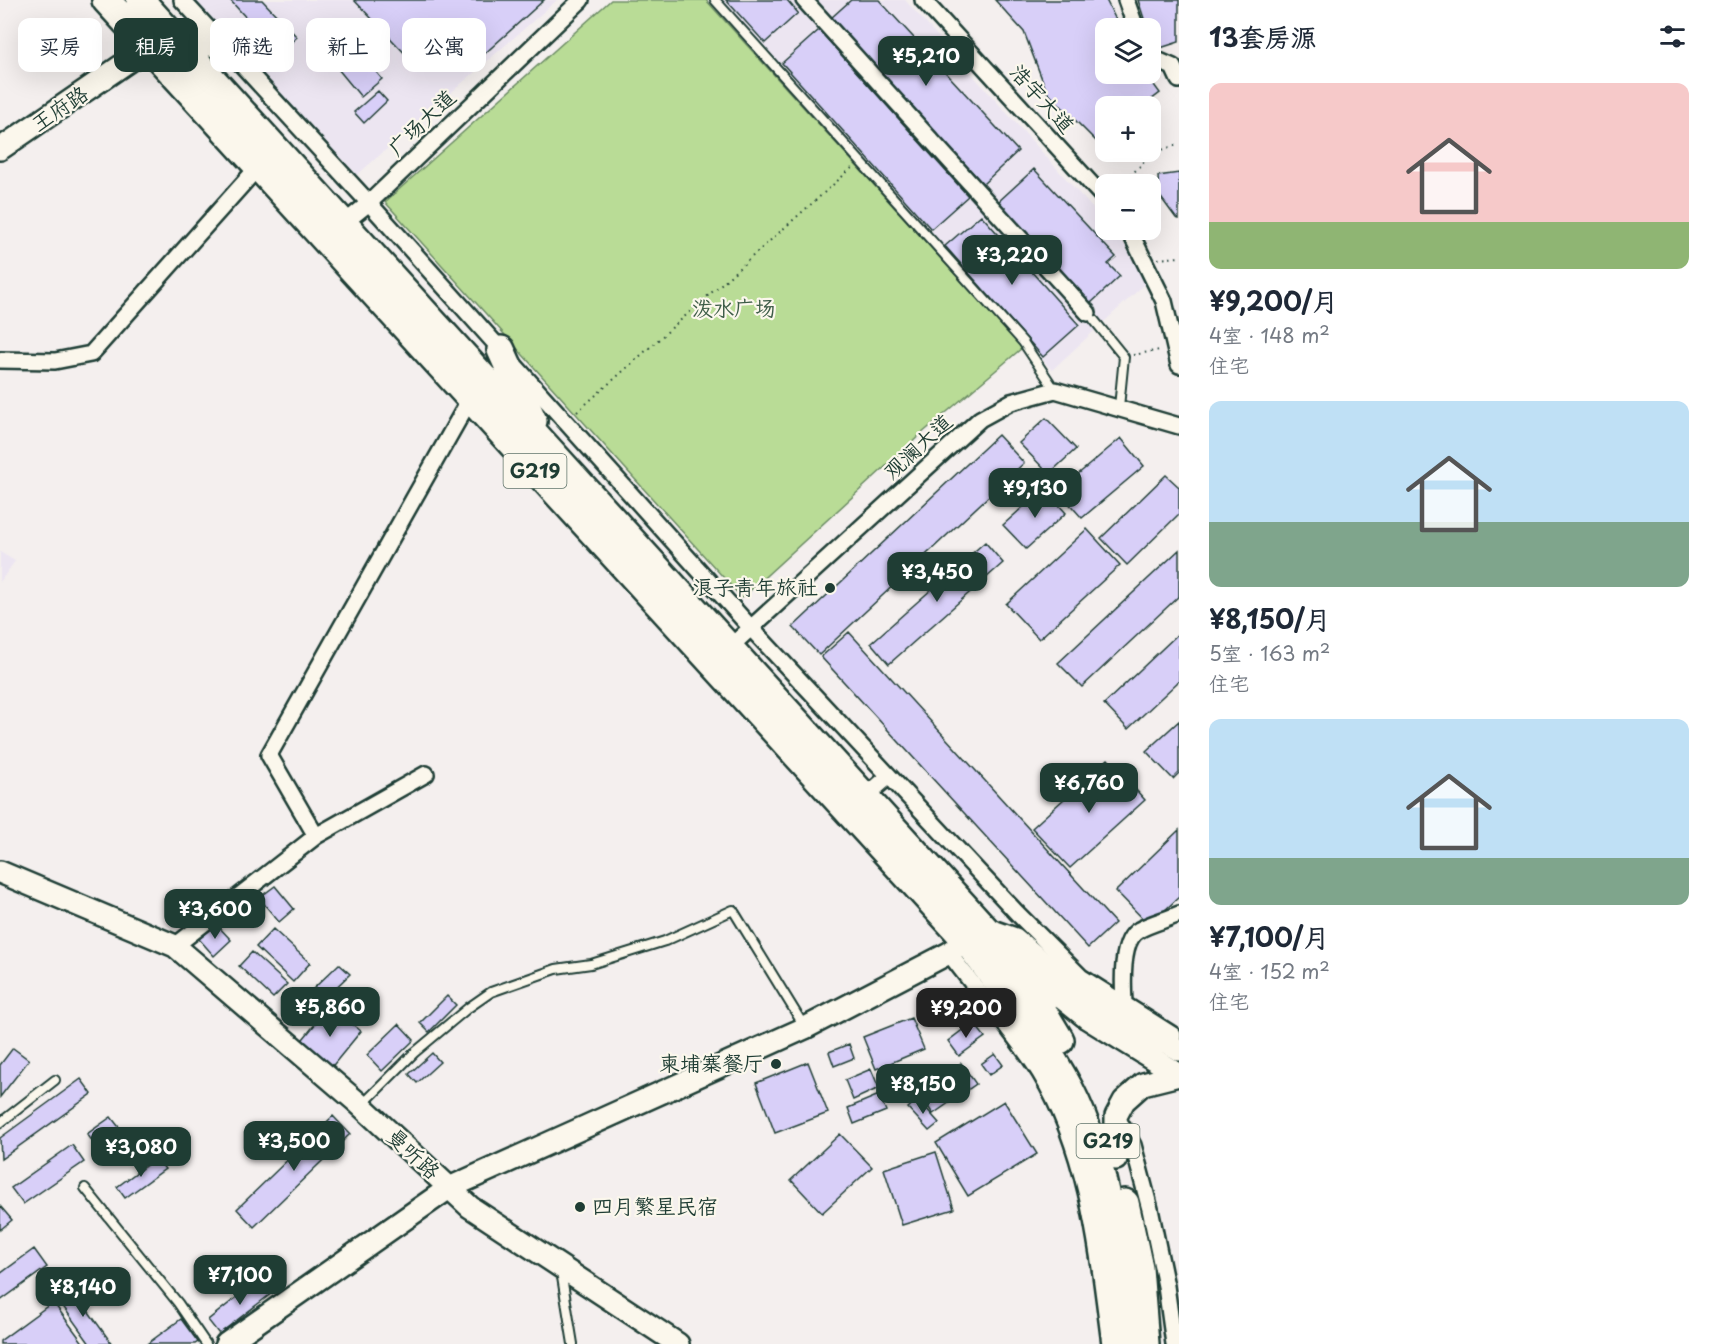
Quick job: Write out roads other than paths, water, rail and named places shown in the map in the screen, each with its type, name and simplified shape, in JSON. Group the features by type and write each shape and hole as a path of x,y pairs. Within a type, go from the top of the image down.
{"highway":[{"name":"G219","path":"106,0 130,18"},
{"name":"G219","path":"140,0 149,18"},
{"name":"G219","path":"184,72 258,167 334,232 470,399 966,941"},
{"name":"G219","path":"188,72 334,232 542,441 865,797 966,941 1031,1027 1071,1091 1101,1175 1111,1218 1120,1276 1125,1344"},
{"path":"501,350 542,441"},
{"path":"966,941 1008,961"},
{"name":"G219","path":"1008,961 1036,1000 1086,1083 1116,1160 1140,1268 1145,1344"}],"street":[{"path":"182,0 210,31"},
{"name":"广场大道","path":"334,232 369,202 580,0"},
{"path":"804,0 1091,317"},
{"name":"浩宇大道","path":"923,0 1095,188"},
{"path":"1126,0 1132,18"},
{"path":"1161,62 1173,67 1179,80"},
{"name":"王府路","path":"0,149 116,72"},
{"path":"248,72 369,202 752,628 1017,913 1081,977 1179,1039"},
{"path":"0,360 55,361 91,354 258,167"},
{"path":"1134,240 1164,301 1179,365"},
{"path":"1055,390 1179,426"},
{"name":"观澜大道","path":"730,647 980,419 1011,402 1055,390"},
{"path":"316,836 269,755 470,399"},
{"path":"175,946 316,836 426,774"},
{"path":"865,797 890,776"},
{"name":"曼听路","path":"0,872 175,946 361,1106 471,1207 678,1344"},
{"path":"1124,1003 1124,963 1136,931 1179,914"},
{"path":"226,1344 449,1188 805,1028 966,941 1015,939 1063,980 1179,1050"},
{"path":"966,941 1015,1037 1040,1074 1060,1113 1078,1162 1097,1240 1110,1344"},
{"path":"1008,961 1027,970 1087,1018 1179,1075"},
{"path":"1116,1160 1116,1116 1124,1101 1143,1084 1179,1075"},
{"path":"1116,1116 1133,1145 1150,1209 1166,1286 1174,1344"}],"lane":[{"path":"715,0 1023,342 1055,390"},
{"path":"1091,317 1124,357 1119,407"},
{"path":"361,1106 414,1053 491,992 556,969 591,964 665,941 733,910 805,1028"},
{"path":"0,1123 55,1080"},
{"path":"85,1188 178,1303 206,1344"},
{"path":"561,1267 573,1344"}],"place":[{"name":"浪子青年旅社","path":"830,588"},
{"name":"柬埔寨餐厅","path":"776,1064"},
{"name":"四月繁星民宿","path":"580,1207"}],"park label":[{"name":"泼水广场","path":"734,309"}]}
